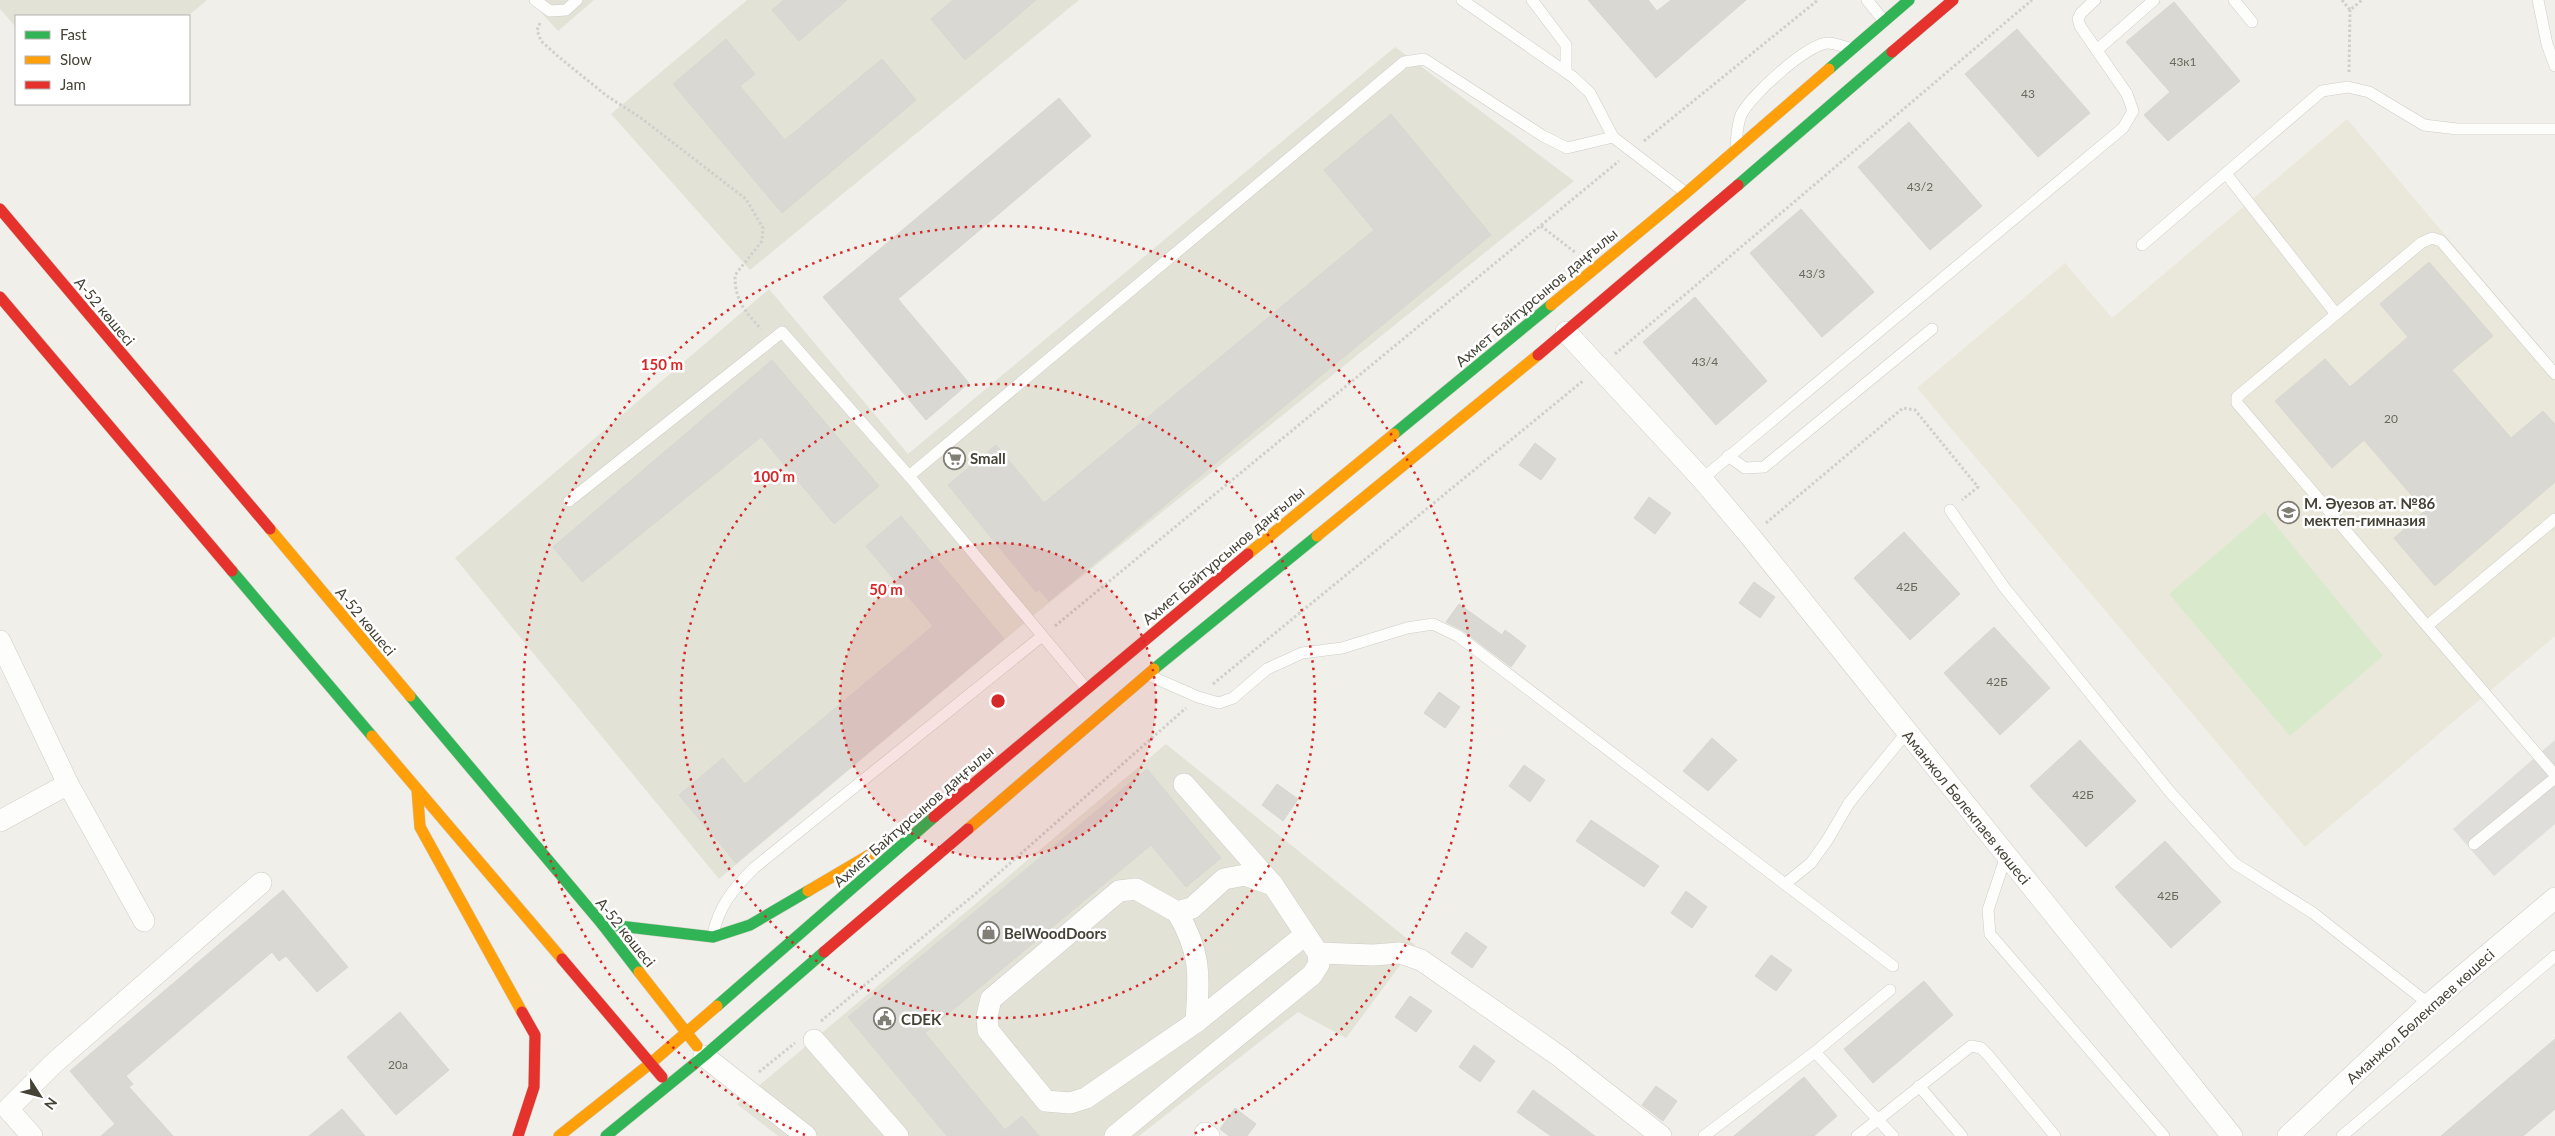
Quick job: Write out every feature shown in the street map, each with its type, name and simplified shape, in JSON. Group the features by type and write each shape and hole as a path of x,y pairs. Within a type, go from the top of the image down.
{"street":[{"name":"Ахмет Байтұрсынов даңғылы","path":"559,1136 651,1063 901,845 1086,688 1686,193 1909,0"},
{"path":"606,1136 704,1056 1146,675 1566,332 1953,0"},
{"name":"А-52 көшесі","path":"0,209 602,924 704,1056"},
{"path":"0,297 669,1085"},
{"name":"Аманжол Бөлекпаев көшесі","path":"1566,332 1702,479 1750,536 2232,1136"},
{"path":"0,641 68,784 144,920"},
{"path":"0,821 68,784"},
{"path":"1115,1136 1312,975 1319,964 1318,953 1273,885 1184,784"},
{"path":"417,789 420,827 534,1035 534,1087 518,1136"},
{"path":"602,924 713,937 750,925 875,851 901,845"},
{"path":"1177,912 1192,908 1224,879 1245,875 1273,885"},
{"path":"32,1136 4,1112 53,1064 261,883"},
{"path":"1196,1022 1198,959 1190,933 1177,912 1136,889 1119,891 991,999 987,1016 988,1030 1046,1101 1070,1103 1086,1098 1196,1022 1305,935"},
{"name":"Аманжол Бөлекпаев көшесі","path":"2288,1136 2429,1004 2555,898"},
{"path":"1318,953 1373,956 1400,953 1422,960 1559,1056 1661,1136"},
{"path":"811,1034 898,1136"},
{"path":"704,1056 806,1136"}],"lane":[{"path":"535,0 550,11 566,10 578,0"},
{"path":"1462,0 1566,72 1590,92 1612,137 1686,193"},
{"path":"1532,0 1566,45 1566,72"},
{"path":"1867,0 1884,21"},
{"path":"1702,479 2123,128 2133,111 2127,94 2078,19 2095,0"},
{"path":"2097,50 2154,0"},
{"path":"2234,0 2252,22"},
{"path":"2538,0 2547,44 2555,66"},
{"path":"1736,149 1738,128 1742,114 1751,100 1796,60 1811,48 1827,43 1852,49"},
{"path":"909,476 1404,62 1424,58 1544,136 1568,148 1612,137"},
{"path":"2142,245 2227,175 2322,92 2348,87 2369,92 2424,125 2457,130 2555,128"},
{"path":"2227,175 2336,314"},
{"path":"2474,844 2555,777 2236,400 2237,397 2421,243 2432,238 2441,241 2555,374"},
{"path":"1728,456 1744,468 1764,468 1932,329"},
{"path":"569,501 782,332 909,476 1086,688"},
{"path":"1950,510 2004,587 2170,792 2234,864 2313,913 2429,1004"},
{"path":"2427,626 2555,519"},
{"path":"1146,675 1198,697 1219,703 1233,698 1267,669 1302,653 1342,648 1407,628 1432,624 1458,636 1893,966"},
{"path":"713,937 716,919 733,889 754,868 1042,636"},
{"path":"1785,884 1811,862 1828,839 1848,803 1906,732"},
{"path":"2006,856 1988,910 1990,934 2164,1136"},
{"path":"2342,1136 2555,956"},
{"path":"1704,1136 1815,1052 1890,990"},
{"path":"1857,1136 1877,1118 1971,1046 1981,1048 2055,1136"},
{"path":"1815,1052 1893,1136"},
{"path":"1919,1086 1962,1136"}],"path":[{"path":"1042,636 1631,151 1818,0"},
{"path":"743,1085 811,1034 974,895 1198,697 1599,368 2032,0"},
{"path":"2342,0 2350,10 2348,87"},
{"path":"2350,10 2362,0"},
{"path":"550,11 540,22 537,30 541,41 607,96 641,118 746,199 763,228 762,242 735,275 735,294 745,311 771,341"},
{"path":"1541,226 1595,267"},
{"path":"1750,536 1903,408 1916,410 1978,487 1950,510"}],"shaded area":[{"path":"0,0 207,0 189,15 15,15 15,26 0,9"},
{"path":"530,0 594,0 558,31"},
{"path":"747,0 1079,0 750,270 611,114"},
{"path":"1395,47 1574,181 1039,611 719,879 455,558 769,289 908,454"},
{"name":"М. Әуезов ат. №86 мектеп-гимназия","path":"2347,119 2555,365 2555,636 2305,847 1917,388 2065,263 2112,318"},
{"path":"2555,740 2555,824 2494,876 2453,829"},
{"path":"1166,744 1415,945 1346,1038 1298,1012 1139,1136 778,1136 737,1104"}],"green space":[{"path":"2265,512 2383,656 2290,736 2169,594"}],"building":[{"path":"784,0 847,0 799,41 772,10"},
{"path":"953,0 1036,0 965,60 931,19"},
{"path":"1588,0 1648,0 1657,11 1671,0 1746,0 1656,78"},
{"path":"2174,2 2240,81 2168,141 2144,115 2170,92 2126,42"},
{"path":"2017,29 2090,113 2038,157 1965,74"},
{"path":"726,39 755,74 740,86 785,140 882,59 916,100 782,213 673,84"},
{"path":"1059,98 1091,136 898,299 969,383 926,420 823,297"},
{"path":"1391,114 1491,235 1049,601 1039,589 1036,592 948,485 996,445 1044,503 1374,230 1324,170"},
{"path":"1909,122 1982,206 1930,250 1858,167"},
{"path":"1801,209 1874,292 1822,337 1750,253"},
{"path":"2429,262 2493,336 2452,370 2511,438 2543,411 2555,424 2555,482 2435,586 2394,538 2425,511 2364,440 2332,468 2275,401 2325,359 2350,387 2408,337 2380,304"},
{"path":"1695,297 1767,381 1716,425 1643,342"},
{"path":"772,360 879,486 834,524 761,437 582,582 553,547"},
{"path":"1535,443 1556,459 1541,480 1519,465"},
{"path":"1649,497 1671,513 1655,534 1634,518"},
{"path":"901,516 1004,639 736,863 679,795 723,758 745,784 933,626 866,546"},
{"path":"1904,532 1960,594 1910,640 1854,578"},
{"path":"1754,582 1775,597 1760,618 1739,603"},
{"path":"1459,604 1502,635 1505,630 1526,646 1511,667 1462,630 1446,622"},
{"path":"1994,627 2050,688 2000,735 1944,673"},
{"path":"1439,692 1460,707 1445,728 1424,713"},
{"path":"1712,738 1737,760 1708,791 1683,771"},
{"path":"2080,740 2136,801 2086,847 2030,786"},
{"path":"1524,765 1545,780 1530,802 1509,786"},
{"path":"1147,769 1221,858 1186,887 1151,845 925,1033 1005,1130 1022,1116 1039,1136 947,1136 848,1017"},
{"path":"1277,784 1298,799 1283,821 1262,805"},
{"path":"1591,820 1659,866 1644,887 1576,841"},
{"path":"2165,841 2221,902 2171,948 2115,887"},
{"path":"283,890 348,967 317,992 286,956 279,961 272,952 126,1076 133,1084 129,1087 173,1136 101,1136 115,1124 70,1071"},
{"path":"1686,891 1707,907 1692,928 1671,913"},
{"path":"1466,932 1487,947 1472,968 1451,953"},
{"path":"1771,955 1792,970 1776,991 1755,976"},
{"path":"1924,981 1953,1015 1873,1083 1844,1049"},
{"path":"1410,996 1432,1011 1416,1032 1395,1017"},
{"path":"400,1012 449,1070 396,1115 347,1057"},
{"path":"2555,1039 2555,1109 2523,1136 2441,1136"},
{"path":"1474,1045 1495,1061 1480,1082 1459,1067"},
{"path":"1804,1077 1837,1116 1814,1136 1734,1136"},
{"path":"1656,1086 1677,1101 1663,1121 1642,1105"},
{"path":"1533,1090 1595,1136 1551,1136 1517,1112"},
{"path":"1235,1108 1256,1124 1247,1136 1229,1136 1220,1129"},
{"path":"342,1109 365,1136 309,1136"}],"traffic: fast":[{"path":"1829,69 1909,0"},
{"path":"1738,185 1892,52"},
{"path":"1394,434 1551,305"},
{"path":"1154,669 1317,536"},
{"path":"232,571 372,736"},
{"path":"410,696 602,924 639,972"},
{"path":"717,1006 934,817"},
{"path":"602,924 713,937 750,925 808,891"},
{"path":"606,1136 704,1056 824,952"}],"traffic: slow":[{"path":"1551,305 1686,193 1829,69"},
{"path":"1317,536 1538,355"},
{"path":"1248,554 1394,434"},
{"path":"270,529 410,696"},
{"path":"968,829 1154,669"},
{"path":"372,736 562,959"},
{"path":"417,789 420,827 522,1012"},
{"path":"808,891 876,851"},
{"path":"639,972 697,1046"},
{"path":"559,1136 651,1063 717,1006"}],"traffic: jam":[{"path":"1892,52 1953,0"},
{"path":"1538,355 1738,185"},
{"path":"0,209 270,529"},
{"path":"0,297 232,571"},
{"path":"934,817 1248,554"},
{"path":"824,952 968,829"},
{"path":"562,959 662,1077"},
{"path":"518,1136 534,1087 535,1035 522,1012"}],"place":[{"name":"Small","path":"954,458"},
{"name":"М. Әуезов ат. №86 мектеп-гимназия","path":"2288,512"},
{"name":"BelWoodDoors","path":"988,933"},
{"name":"CDEK","path":"885,1019"}]}
